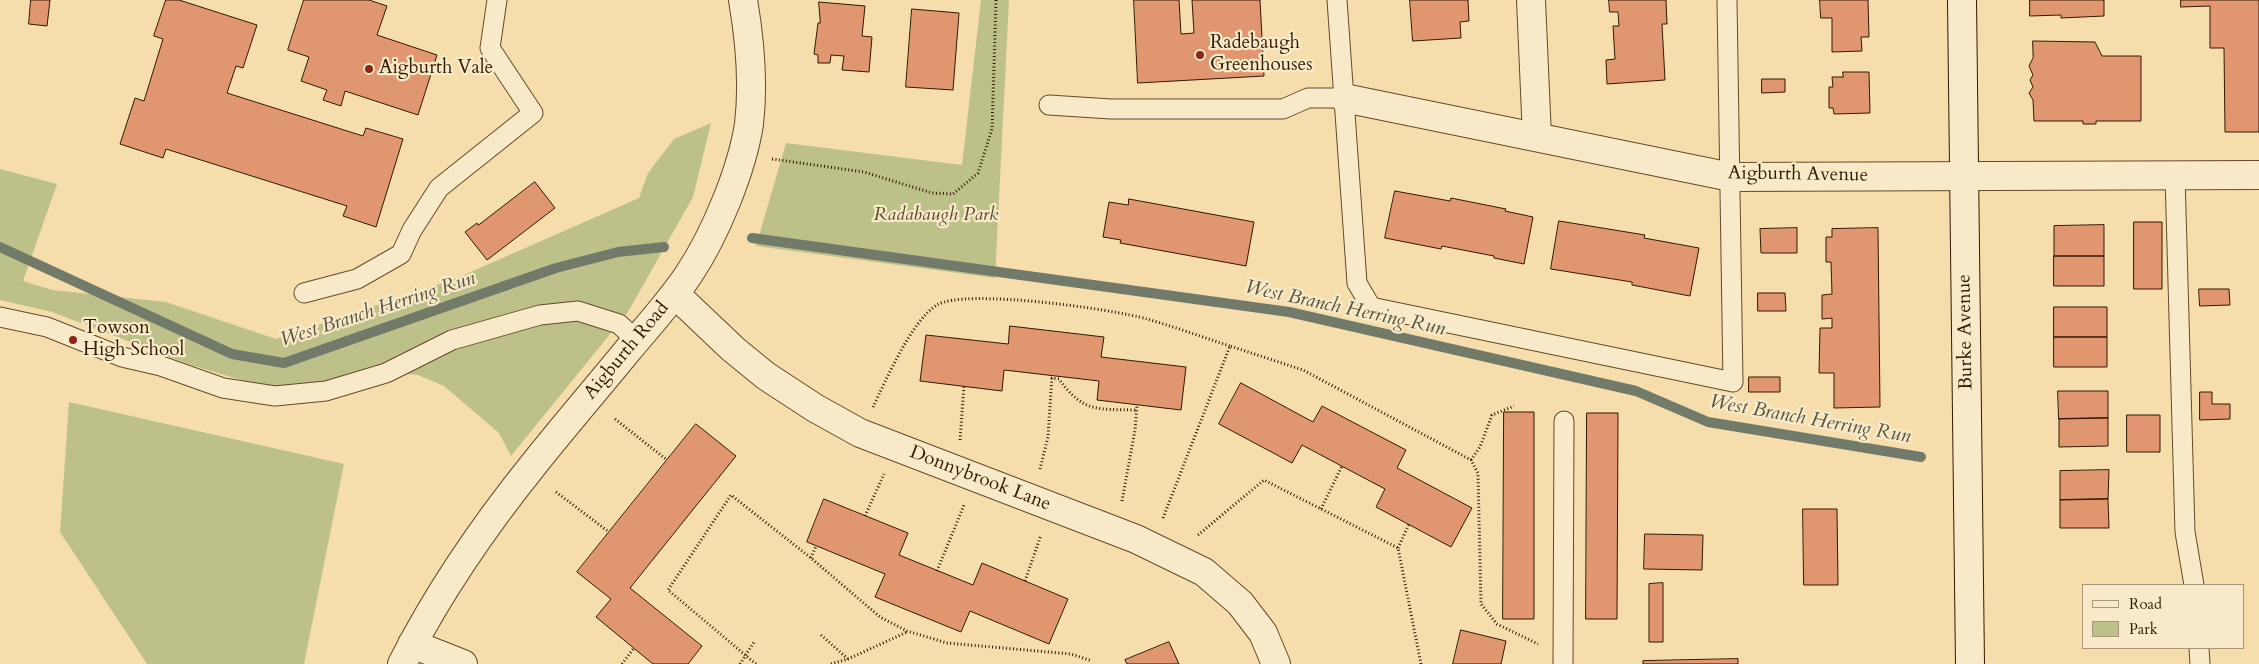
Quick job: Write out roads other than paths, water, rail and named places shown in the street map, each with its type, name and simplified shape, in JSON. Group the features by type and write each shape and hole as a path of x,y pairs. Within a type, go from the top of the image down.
{"street":[{"name":"Aigburth Road","path":"407,654 498,511 674,294 703,252 717,221 742,153 748,125 752,94 751,61 744,0"},
{"path":"1531,0 1537,137"},
{"name":"Burke Avenue","path":"1962,0 1970,664"},
{"name":"Aigburth Avenue","path":"1344,98 1731,177 2259,175"},
{"name":"Donnybrook Lane","path":"674,294 733,349 766,376 815,408 860,433 1113,530 1204,572 1240,603 1263,632 1276,664"},
{"path":"407,654 463,664"}],"lane":[{"path":"304,294 358,279 402,254 412,230 439,188 533,113 490,48 497,0"},
{"path":"1337,0 1357,283 1371,307 1734,382 1727,0"},
{"path":"1049,105 1111,109 1283,109 1308,98 1344,98"},
{"path":"2175,175 2185,532 2194,584"},
{"path":"0,317 47,327 122,357 161,366 223,388 275,396 326,391 386,373 452,340 540,315 578,311 619,324 636,340"},
{"path":"1563,656 1564,422"},
{"path":"2200,649 2200,664"}],"waterway":[{"name":"West Branch Herring Run","path":"752,238 1289,312 1636,391 1708,422 1921,457"},
{"name":"West Branch Herring Run","path":"0,247 232,354 284,363 556,268 618,252 664,247"}],"place":[{"name":"Radebaugh Greenhouses","path":"1200,55"},
{"name":"Aigburth Vale","path":"369,69"},
{"name":"Towson High School","path":"73,340"}],"park label":[{"name":"Radabaugh Park","path":"936,216"}]}
